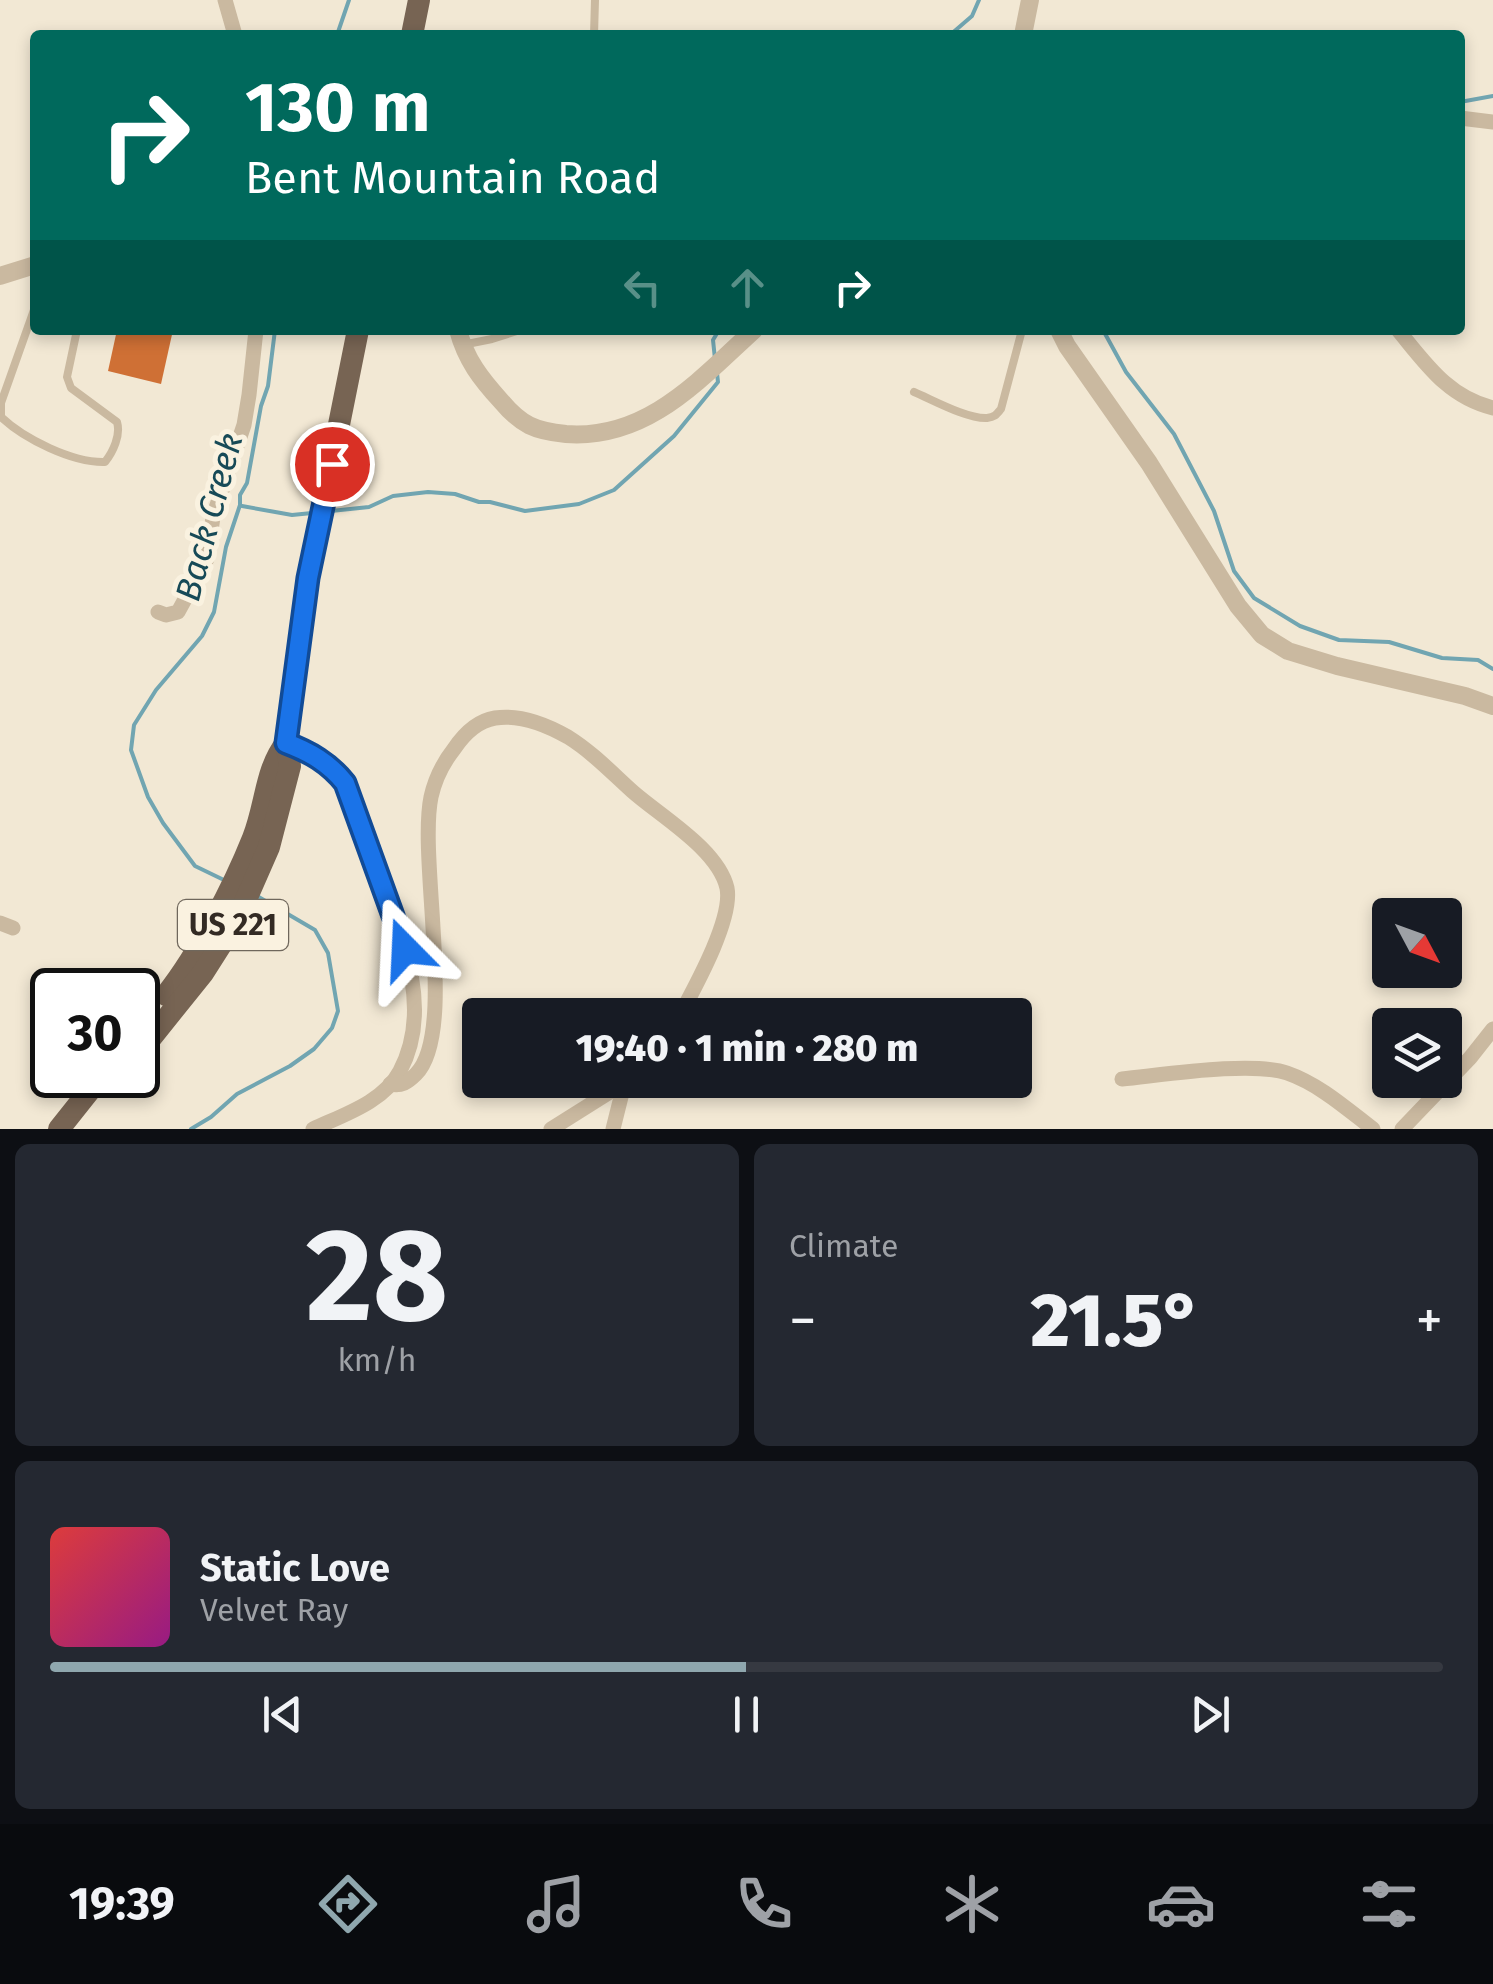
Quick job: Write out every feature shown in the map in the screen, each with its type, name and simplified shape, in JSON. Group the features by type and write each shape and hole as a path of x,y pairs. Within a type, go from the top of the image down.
{"main road":[{"path":"413,30 419,0"},
{"name":"US 221","path":"160,1027 203,973 238,918 270,848 280,772 274,758 286,743 308,578 357,335"},
{"name":"US 221","path":"160,1002 181,976 220,906 280,772"},
{"path":"59,1129 84,1098"},
{"path":"77,1129 102,1098"}],"street":[{"path":"226,0 234,30"},
{"path":"1024,30 1030,0"},
{"path":"1465,119 1493,122"},
{"path":"0,276 30,267"},
{"path":"158,612 178,612 207,560 213,517 244,425 255,335"},
{"path":"460,337 484,383 520,421 544,432 590,435 632,424 666,406 749,335"},
{"path":"1063,335 1150,462 1228,592 1262,635 1304,656 1493,706"},
{"path":"1402,335 1452,390 1493,408"},
{"path":"390,1084 403,1084 414,1076 433,1036 436,1004 428,826 432,793 462,736 487,720 522,719 570,738 705,852 716,866 724,880 728,903 710,954 688,998"},
{"path":"286,743 316,756 345,783 405,949 413,982 414,1015 400,1072 366,1103 313,1129"},
{"path":"1402,1129 1493,1029"},
{"path":"1122,1079 1274,1070 1322,1091 1373,1129"},
{"path":"551,1129 600,1098"},
{"path":"613,1129 622,1098"}],"lane":[{"path":"594,0 594,30"},
{"path":"30,321 1,403 1,417 31,439 90,463 105,462 119,430 117,422 72,388 67,377 77,335"},
{"path":"460,337 492,339 504,335"},
{"path":"914,392 972,415 986,418 998,414 1021,335"}],"building":[{"path":"116,335 172,335 161,384 108,371"}],"waterway":[{"name":"Back Creek","path":"339,30 349,0"},
{"path":"956,30 972,16 979,0"},
{"path":"1465,101 1493,96"},
{"name":"Back Creek","path":"226,881 195,866 163,823 148,797 131,750 134,725 156,690 202,636 214,612 226,547 247,483 268,386 274,335"},
{"path":"715,359 716,335"},
{"path":"1106,335 1126,372 1174,434 1214,511 1234,571 1254,598 1300,626 1339,640 1389,642 1442,658 1478,660 1493,669"},
{"path":"331,511 369,507 393,496 428,492 455,494 525,511 579,504 614,490 674,436 718,382 717,373"},
{"path":"242,506 292,515 312,513"},
{"name":"Back Creek","path":"191,1129 237,1094 314,1049 332,1028 338,1011 328,953 315,930 257,896"}],"route":[{"path":"332,464 308,578 286,743 316,756 345,783 405,949"}]}
